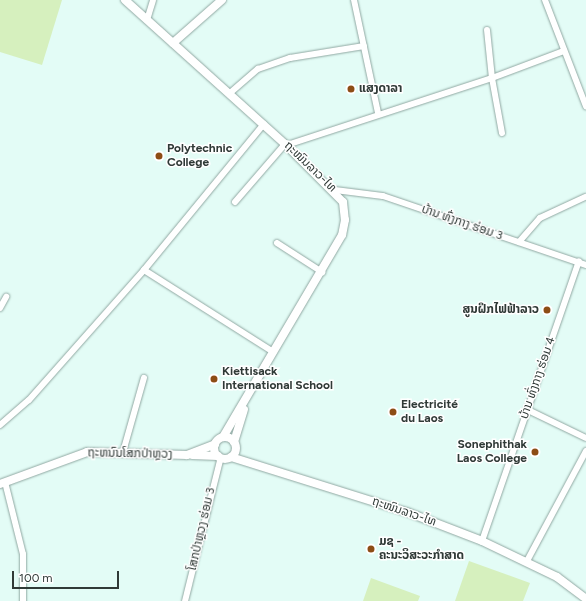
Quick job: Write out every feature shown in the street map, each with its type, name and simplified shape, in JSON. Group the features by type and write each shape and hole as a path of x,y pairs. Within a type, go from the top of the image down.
{"street":[{"name":"ຖະໜົນລາວ-ໄທ","path":"125,0 264,124 335,190 343,202 345,220 342,235 322,272 273,352 247,401 223,437"},
{"path":"147,20 153,0"},
{"path":"173,43 222,0"},
{"path":"354,0 378,113"},
{"path":"545,0 564,51 584,95 586,106"},
{"path":"487,30 492,78 502,133"},
{"path":"230,93 258,69 290,58 364,46"},
{"path":"235,202 286,145 378,113 492,78 564,51"},
{"path":"0,425 29,400 144,270 264,124"},
{"name":"ບ້ານ ທົ່ງກາງ ຮ່ອມ 3","path":"335,190 382,196 579,261 586,265"},
{"path":"519,242 540,218 585,196"},
{"path":"277,243 322,272"},
{"name":"ບ້ານ ທົ່ງກາງ ຮ່ອມ 4","path":"482,541 579,261"},
{"path":"144,270 273,352"},
{"path":"0,308 6,297"},
{"path":"123,452 144,378"},
{"name":"ຖະໜົນລາວ-ໄທ","path":"247,401 235,445 257,463"},
{"path":"528,410 586,438"},
{"path":"223,437 235,445 231,457"},
{"name":"ຖະຫນົນໂສກປ່າຫຼວງ","path":"2,483 78,454 123,452 187,455 215,444 223,437"},
{"path":"215,444 219,457"},
{"path":"527,561 586,451"},
{"name":"ຖະໜົນລາວ-ໄທ","path":"187,455 231,457 257,463 482,541 527,561 557,577 585,596"},
{"name":"ໂສກປ່າຫຼວງ ຮ່ອມ 3","path":"185,601 219,457"},
{"path":"2,483 23,554 23,601"}],"green space":[{"path":"0,0 62,0 42,65 0,52"},
{"path":"469,561 530,583 523,601 455,601"},
{"path":"371,578 420,596 418,601 363,601"}],"place":[{"name":"ແສງດາລາ","path":"351,89"},
{"name":"Polytechnic College","path":"159,156"},
{"name":"ສູນຝຶກໄຟຟ້າລາວ","path":"547,310"},
{"name":"Kiettisack International School","path":"214,379"},
{"name":"Electricité du Laos","path":"393,412"},
{"name":"Sonephithak Laos College","path":"535,452"},
{"name":"ມຊ - ຄະນະວິສະວະກຳສາດ","path":"371,549"}]}
